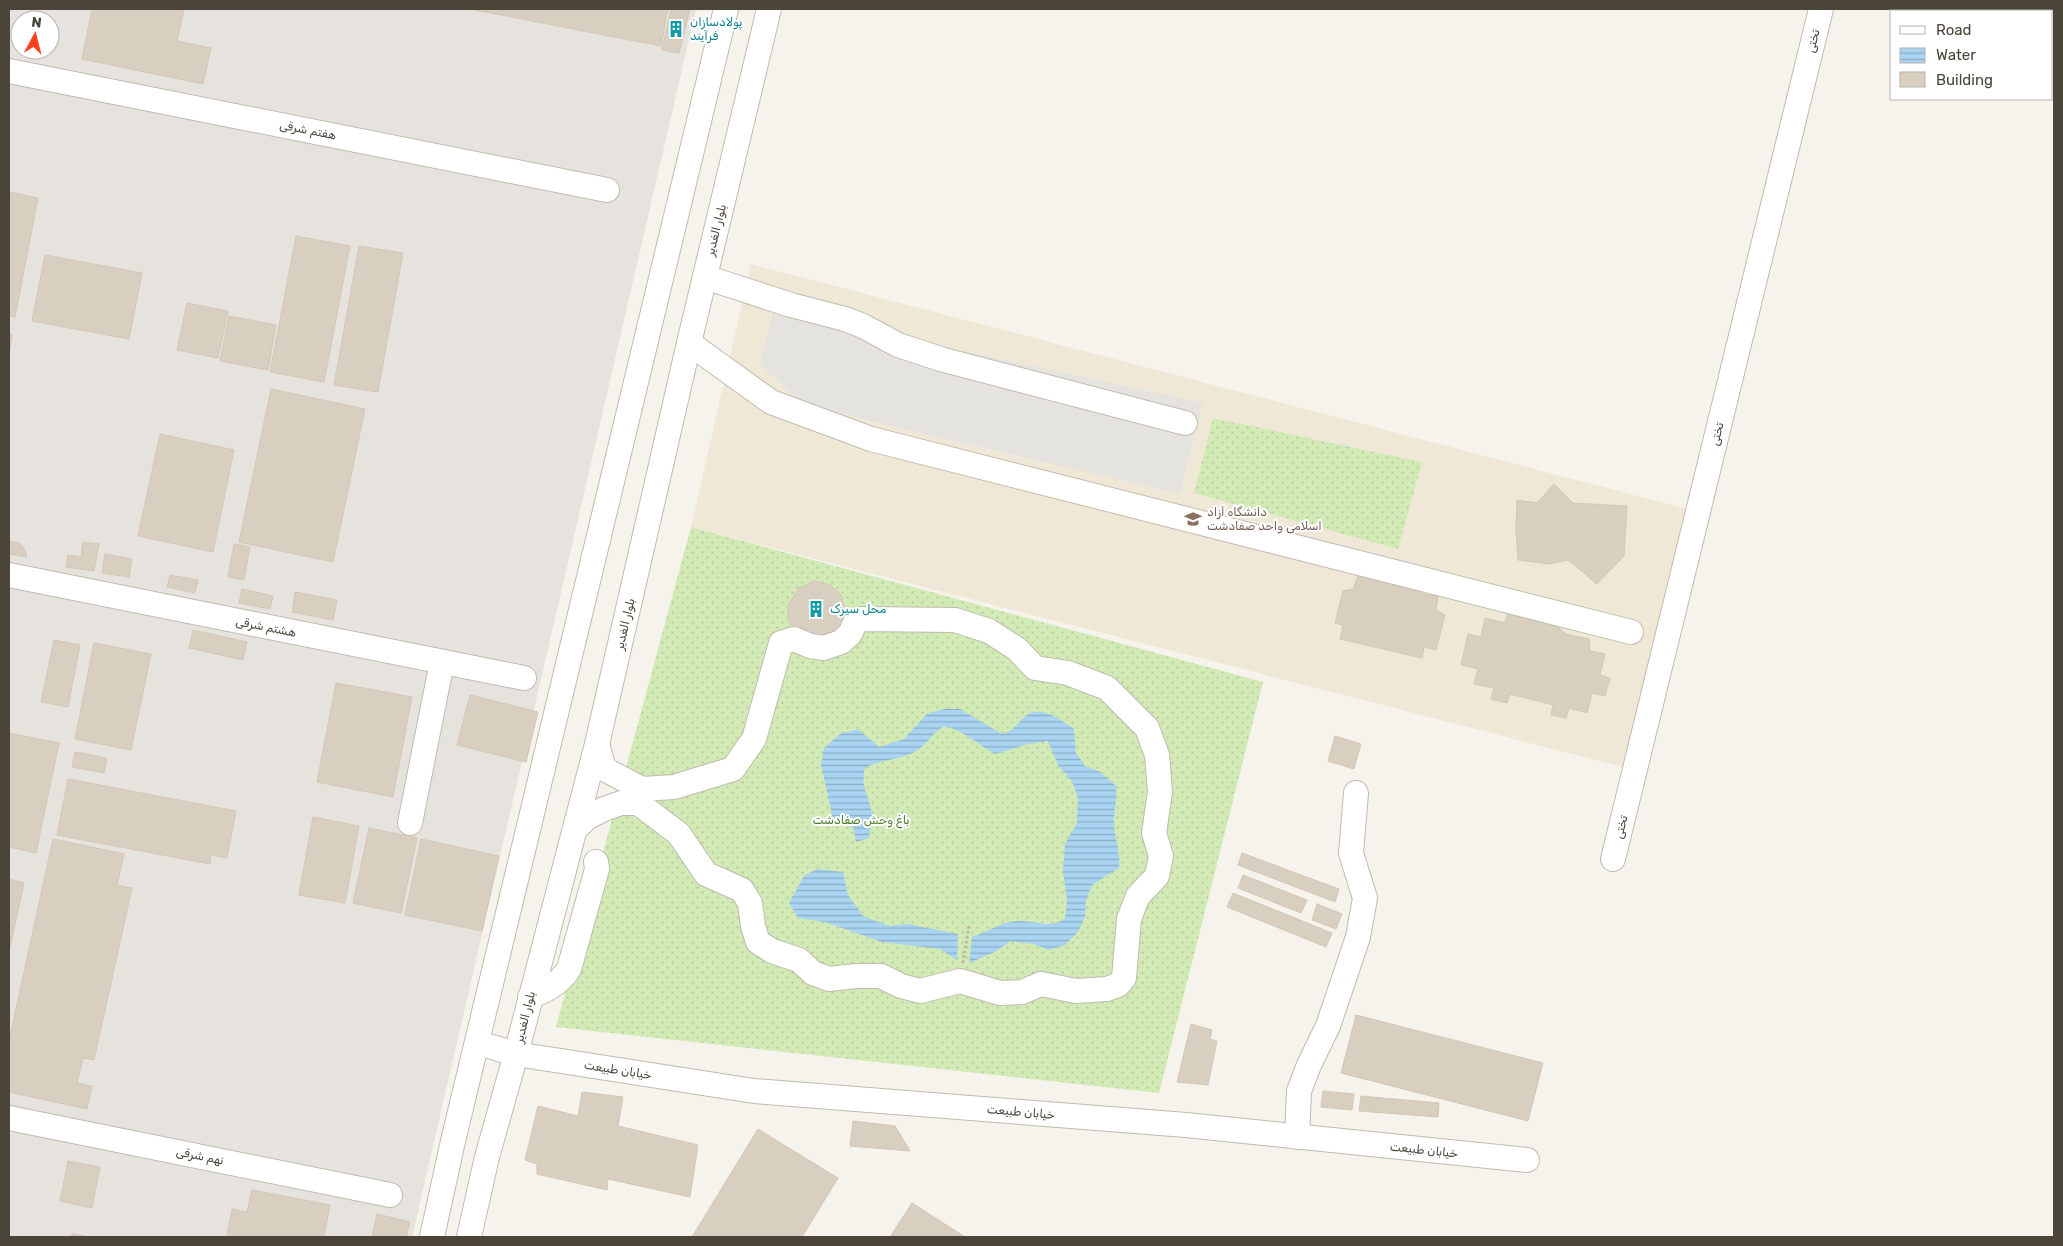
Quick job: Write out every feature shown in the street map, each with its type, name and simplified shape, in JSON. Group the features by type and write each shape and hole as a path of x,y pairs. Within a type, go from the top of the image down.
{"street":[{"path":"432,1237 453,1141 726,9"},
{"name":"بلوار الغدیر","path":"469,1237 486,1156 516,1054 597,744 689,343 769,9"},
{"name":"تختی","path":"1613,859 1821,9"},
{"name":"هفتم شرقی","path":"9,71 608,190"},
{"path":"705,277 791,305 845,319 898,345 944,360 1185,423"},
{"path":"689,343 771,402 871,439 1631,632"},
{"name":"هشتم شرقی","path":"9,575 524,678"},
{"path":"576,828 588,817 604,809 620,803 638,803 679,834 706,874 742,890 750,903 753,926 758,942 772,951 799,960 813,972 829,979 881,976 901,986 920,991 960,981 1000,993 1022,992 1041,984 1076,991 1107,989 1118,985 1124,978 1129,919 1138,896 1157,876 1161,856 1154,833 1160,792 1157,755 1147,728 1107,688 1068,673 1035,668 1017,649 989,631 955,620 862,619 855,623 850,634 841,642 824,648 810,646 794,639 781,643 754,739 733,769 674,787 642,789 604,769 597,744"},
{"path":"410,823 442,662"},
{"path":"1297,1137 1299,1091 1328,1026 1358,937 1365,898 1351,854 1356,793"},
{"path":"530,997 548,990 562,980 570,969 597,869 596,862"},
{"name":"خیابان طبیعت","path":"478,1043 516,1054 754,1091 1186,1125 1527,1160"},
{"name":"نهم شرقی","path":"9,1118 390,1195"},
{"path":"453,1141 486,1156"}],"path":[{"path":"960,981 969,925"}],"shaded area":[{"path":"9,9 696,9 412,1237 9,1237"},
{"name":"دانشگاه آزاد اسلامی واحد صفادشت","path":"751,264 1695,511 1635,770 691,527"},
{"path":"777,295 833,323 1203,403 1180,494 804,405 760,365"}],"green space":[{"path":"1213,418 1422,462 1398,549 1194,493"},
{"name":"باغ وحش صفادشت","path":"691,527 1263,682 1159,1093 556,1027"}],"water":[{"path":"944,709 960,709 1002,734 1011,730 1023,718 1033,712 1039,711 1052,715 1074,729 1076,753 1085,766 1099,771 1116,786 1114,824 1119,868 1092,885 1086,900 1085,916 1078,932 1065,945 1049,950 1033,944 1011,941 995,952 969,963 972,937 1013,921 1053,924 1065,919 1067,901 1063,871 1065,844 1077,823 1078,798 1072,781 1058,765 1048,741 1028,744 995,754 964,734 944,726 918,750 865,768 864,783 872,812 869,838 856,842 853,827 834,823 821,765 824,748 840,734 858,729 879,747 904,739 927,714"},
{"path":"817,869 843,872 848,895 863,916 889,926 907,924 958,934 957,960 940,949 882,942 825,922 798,918 789,903 804,876"}],"building":[{"path":"92,9 184,9 177,41 211,48 203,84 82,59"},
{"path":"470,9 668,9 661,46"},
{"name":"پولادسازان فرآیند","path":"671,9 690,9 679,53 662,50"},
{"path":"9,192 38,198 15,317 9,316"},
{"path":"296,236 350,246 324,382 270,372"},
{"path":"359,246 403,253 378,392 334,385"},
{"path":"45,255 142,273 129,339 32,321"},
{"path":"187,303 228,311 218,358 177,350"},
{"path":"229,316 276,325 268,370 220,361"},
{"path":"9,334 12,334 9,356"},
{"path":"271,389 365,409 333,562 239,542"},
{"path":"160,434 234,450 213,552 138,536"},
{"path":"1554,484 1573,503 1627,506 1624,556 1597,584 1568,560 1550,564 1518,560 1517,500 1537,503"},
{"path":"9,541 19,543 25,550 27,557 9,554"},
{"path":"83,542 99,544 94,571 66,567 68,555 81,557"},
{"path":"234,544 250,547 244,580 228,577"},
{"path":"105,554 132,559 129,577 102,573"},
{"path":"170,575 198,580 195,593 167,587"},
{"path":"1358,576 1390,579 1392,585 1419,588 1421,594 1438,596 1436,610 1445,615 1436,650 1424,647 1422,658 1340,639 1343,625 1335,623 1343,591 1353,589"},
{"name":"محل سیرک","path":"814,581 830,585 841,595 846,613 843,627 832,638 796,632 788,619 788,605 799,588"},
{"path":"242,589 273,596 270,609 239,603"},
{"path":"295,592 337,600 333,620 292,612"},
{"path":"1508,612 1552,622 1566,634 1589,639 1590,651 1605,654 1600,675 1610,678 1605,696 1592,693 1587,713 1569,708 1566,718 1551,715 1553,705 1510,694 1507,703 1491,699 1494,688 1474,684 1478,669 1461,665 1468,634 1481,637 1485,618 1505,623"},
{"path":"193,630 247,642 243,660 189,648"},
{"path":"54,640 80,645 68,707 41,702"},
{"path":"94,643 151,654 131,750 75,739"},
{"path":"336,683 412,697 393,797 317,782"},
{"path":"470,695 538,712 526,762 457,745"},
{"path":"9,733 59,743 36,853 9,847"},
{"path":"1335,736 1361,744 1354,769 1328,761"},
{"path":"75,752 107,758 104,773 72,767"},
{"path":"68,779 236,811 227,858 211,855 210,864 57,835"},
{"path":"313,817 359,826 345,903 299,895"},
{"path":"369,828 417,838 401,913 353,903"},
{"path":"53,839 124,854 117,885 132,888 94,1060 83,1058 77,1083 92,1086 87,1109 9,1092 9,1041"},
{"path":"421,839 499,856 482,931 405,915"},
{"path":"1242,853 1339,889 1335,902 1238,865"},
{"path":"1243,875 1307,900 1301,913 1238,888"},
{"path":"9,879 24,883 9,952"},
{"path":"1233,893 1332,933 1326,947 1227,907"},
{"path":"1317,904 1342,914 1336,929 1312,920"},
{"path":"1356,1015 1543,1063 1528,1121 1341,1073"},
{"path":"1191,1024 1212,1030 1210,1039 1217,1041 1208,1085 1177,1082"},
{"path":"1323,1091 1354,1094 1352,1110 1321,1107"},
{"path":"582,1092 623,1097 618,1126 698,1145 690,1197 608,1179 607,1190 537,1174 537,1164 525,1160 538,1106 578,1116"},
{"path":"1361,1096 1439,1103 1438,1117 1359,1111"},
{"path":"853,1121 895,1126 910,1151 850,1146"},
{"path":"758,1129 838,1178 802,1237 692,1237"},
{"path":"68,1161 100,1167 92,1208 60,1201"},
{"path":"252,1190 330,1205 324,1237 227,1237 232,1209 247,1212"},
{"path":"912,1203 965,1237 890,1237"},
{"path":"377,1214 410,1222 406,1237 372,1237"},
{"path":"72,1234 85,1236 85,1237 71,1237"}],"place":[{"name":"پولادسازان فرآیند","path":"676,29"},
{"name":"دانشگاه آزاد اسلامی واحد صفادشت","path":"1193,519"},
{"name":"محل سیرک","path":"816,609"}]}
